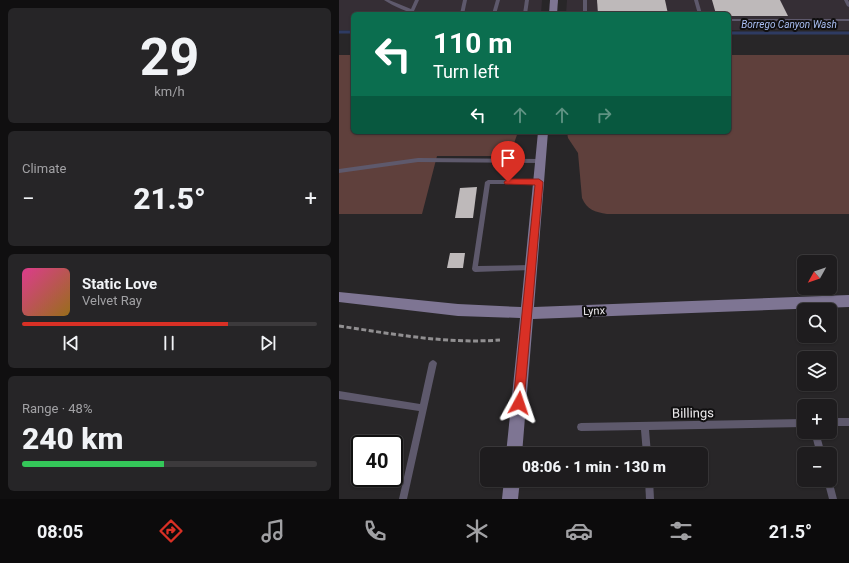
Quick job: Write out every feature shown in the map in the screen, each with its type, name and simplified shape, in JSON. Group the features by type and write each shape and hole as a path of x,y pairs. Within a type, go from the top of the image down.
{"street":[{"path":"553,12 554,0"},
{"path":"515,447 543,134"},
{"name":"Lynx","path":"339,297 458,310 527,313 849,302"},
{"path":"510,499 511,487"}],"lane":[{"path":"386,0 396,6 413,11 417,0"},
{"path":"462,12 465,0"},
{"path":"495,12 498,0"},
{"path":"525,12 527,0"},
{"path":"585,0 585,12"},
{"path":"697,0 700,12"},
{"path":"846,0 849,6"},
{"path":"731,20 849,20"},
{"path":"339,171 418,160 541,161"},
{"path":"531,268 475,269 488,182 539,182"},
{"path":"403,499 433,363"},
{"path":"339,395 423,408"},
{"path":"837,422 849,422"},
{"name":"Billings","path":"581,427 797,423"},
{"path":"645,426 646,447"},
{"path":"649,487 650,499"},
{"path":"830,487 833,499"}],"path":[{"path":"339,326 418,338 486,342 500,340"}],"shaded area":[{"path":"339,0 542,0 541,12 351,12 351,30 339,30"},
{"path":"567,0 849,0 849,30 731,30 731,12 566,12"},
{"path":"339,55 351,55 351,134 517,134 513,146 512,156 437,156 422,214 339,214"},
{"path":"731,55 849,55 849,214 607,214 595,211 586,205 582,198 578,153 568,138 567,134 731,134"}],"building":[{"path":"597,0 665,0 668,12 598,12"},
{"path":"712,0 780,0 788,16 731,16 731,12 715,12"},
{"path":"477,187 473,218 455,218 460,188"},
{"path":"450,253 465,253 463,268 447,268"}],"waterway":[{"name":"Borrego Canyon Wash","path":"339,32 351,32"},
{"name":"Borrego Canyon Wash","path":"731,33 849,33"}],"route":[{"path":"508,182 539,182 519,403"}]}
